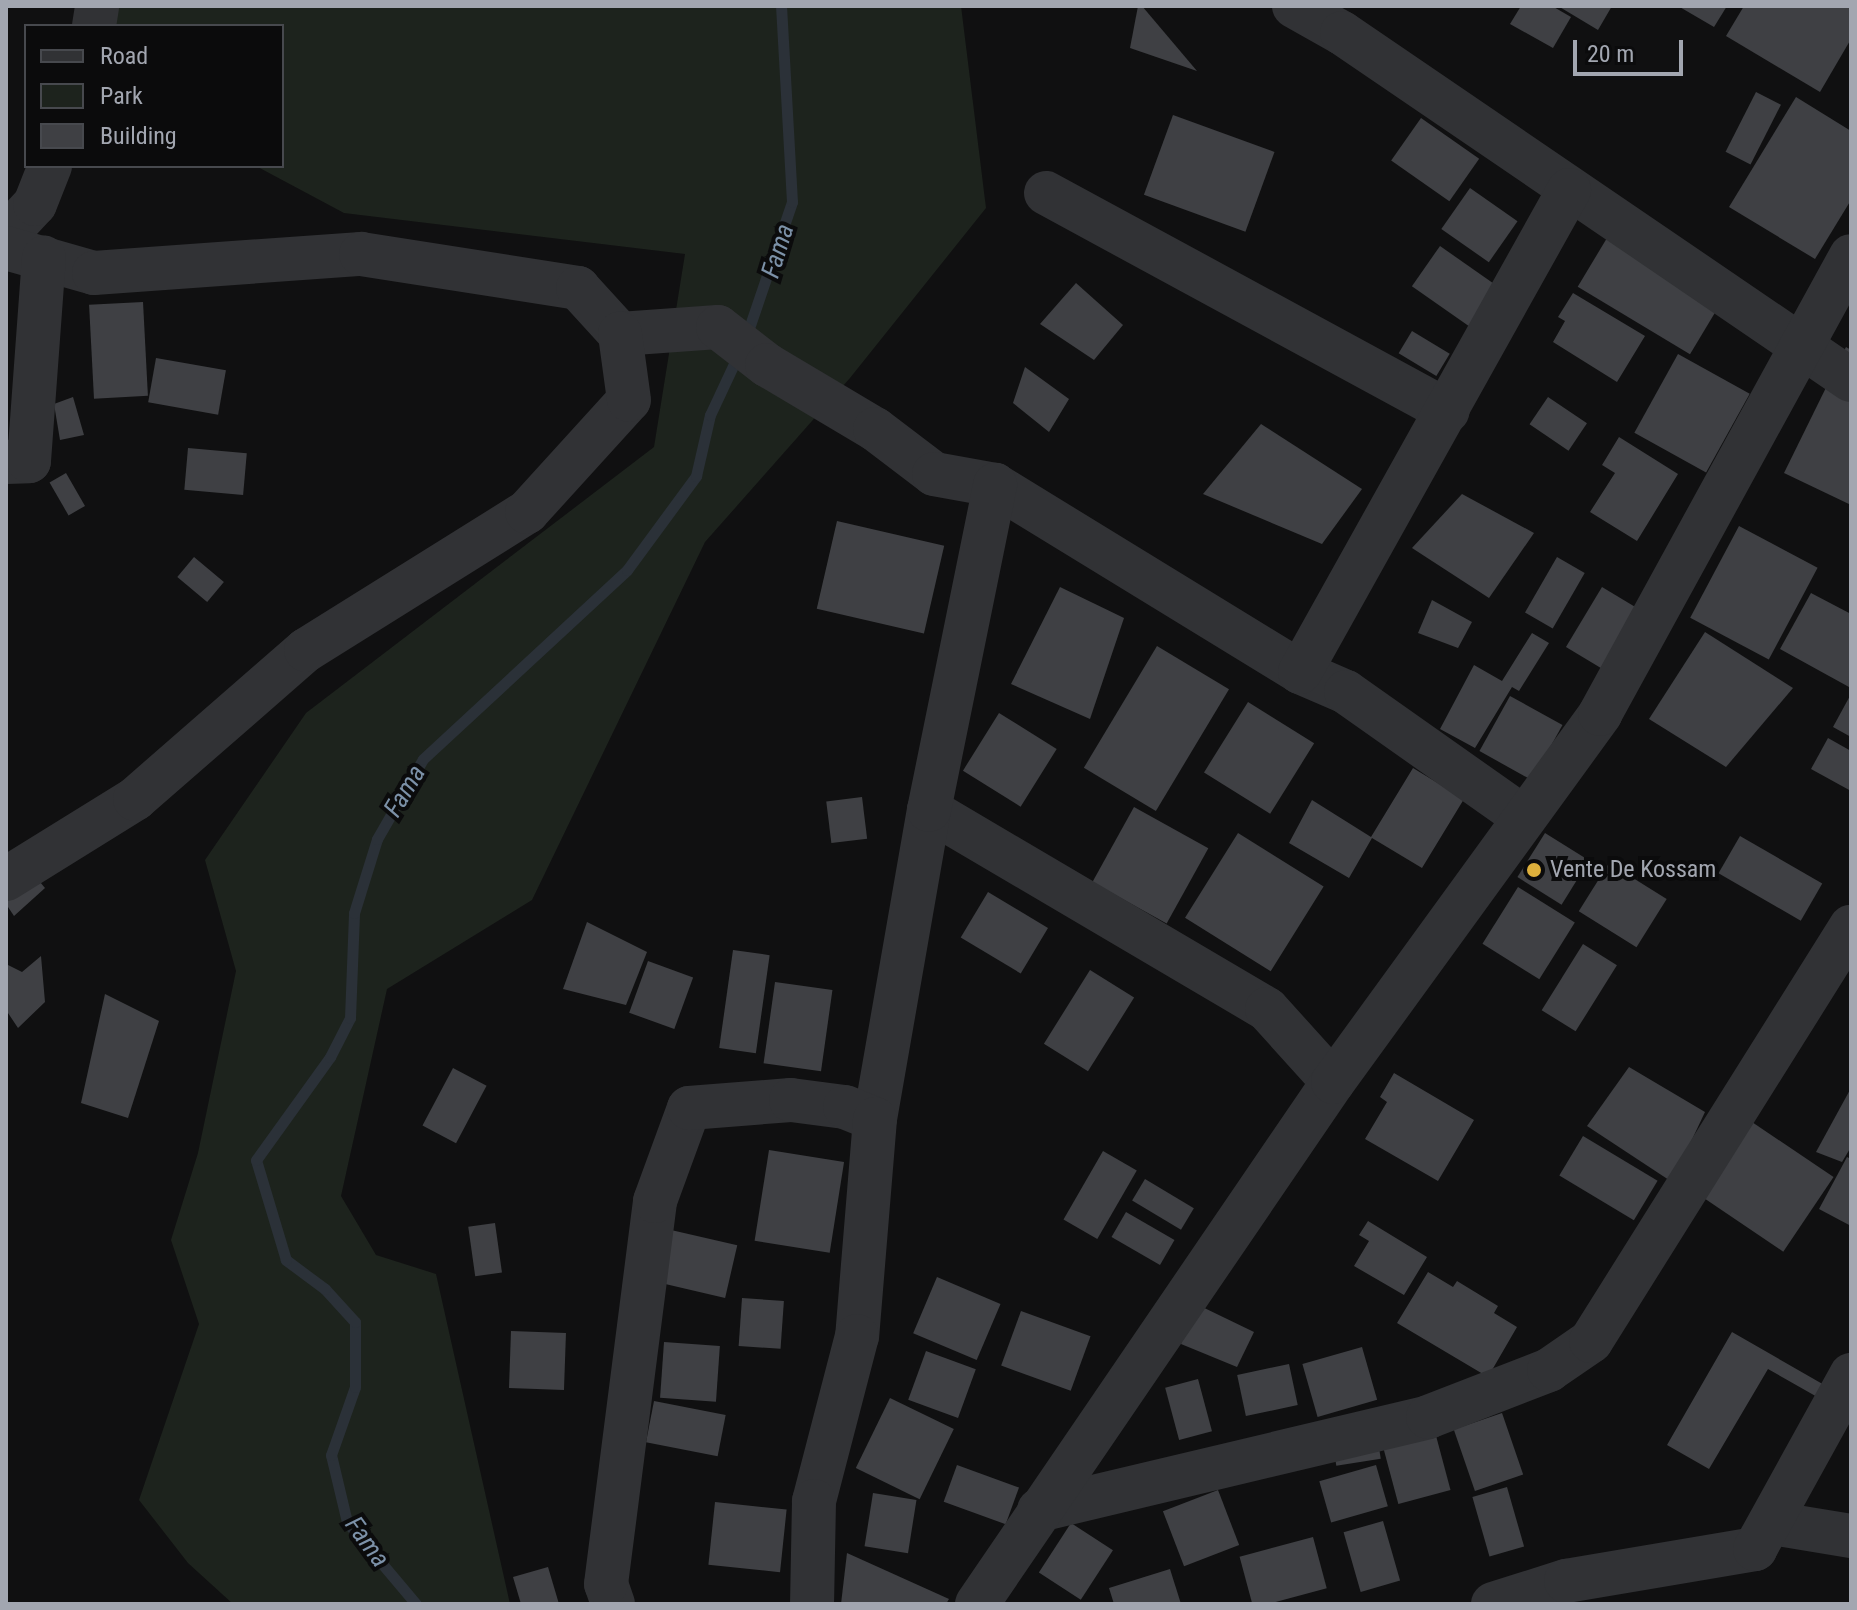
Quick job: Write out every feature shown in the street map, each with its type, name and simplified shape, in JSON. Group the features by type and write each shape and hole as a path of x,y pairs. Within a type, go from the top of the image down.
{"street":[{"path":"1294,6 1804,345 1851,380"},
{"path":"1300,672 1569,190"},
{"path":"1046,193 1448,411"},
{"path":"6,235 30,196"},
{"path":"6,462 29,461 25,253 94,273 361,254 578,288 620,334 629,400 527,512 306,650 135,799 6,879"},
{"path":"977,1604 1333,1082 1443,936 1523,817 1600,714 1851,256"},
{"path":"620,334 718,327 767,365 875,429 934,474 995,485 1300,672 1346,692 1523,817"},
{"path":"812,1604 814,1501 857,1336 875,1119 929,810 995,485"},
{"path":"929,810 1267,1009 1333,1082"},
{"path":"1039,1510 1428,1417 1549,1370 1591,1341 1851,927"},
{"path":"613,1604 606,1584 655,1201 689,1108 791,1100 845,1107 875,1119"},
{"path":"1493,1604 1566,1581 1741,1555 1755,1549 1851,1375"},
{"path":"1772,1523 1851,1536"}],"green space":[{"path":"79,6 961,6 986,208 850,378 705,542 532,900 387,989 341,1196 376,1255 436,1274 510,1604 233,1604 188,1563 139,1500 199,1324 171,1240 198,1153 236,971 205,860 306,713 654,447 685,254 344,213 260,168 284,168 284,24 86,24"}],"building":[{"path":"1138,6 1142,6 1197,71 1130,48"},
{"path":"1521,6 1552,6 1571,17 1553,48 1510,24"},
{"path":"1558,6 1612,6 1598,30"},
{"path":"1678,6 1727,6 1714,27"},
{"path":"1744,6 1851,6 1851,39 1820,92 1726,36"},
{"path":"1756,92 1781,105 1751,164 1726,152"},
{"path":"1796,97 1851,131 1851,200 1815,259 1729,207"},
{"path":"1173,115 1274,152 1245,232 1144,195"},
{"path":"1421,118 1479,159 1449,201 1391,161"},
{"path":"1470,188 1518,221 1489,262 1441,229"},
{"path":"1622,213 1734,280 1690,354 1578,287"},
{"path":"1440,246 1527,307 1499,347 1412,286"},
{"path":"1076,283 1123,325 1094,360 1040,324"},
{"path":"1573,293 1645,336 1617,382 1553,342 1565,321 1558,317"},
{"path":"143,302 148,396 94,399 89,305"},
{"path":"1412,331 1450,354 1436,376 1399,353"},
{"path":"1846,347 1851,350 1851,505 1784,473"},
{"path":"1678,354 1750,394 1706,472 1634,433"},
{"path":"156,358 226,370 218,415 148,402"},
{"path":"1025,367 1069,399 1049,432 1013,403"},
{"path":"73,397 84,435 60,440 54,404"},
{"path":"1548,397 1587,423 1569,451 1530,424"},
{"path":"1261,424 1362,489 1322,544 1203,494"},
{"path":"1619,437 1678,474 1637,541 1590,512 1615,473 1602,465"},
{"path":"188,448 247,453 243,495 184,490"},
{"path":"66,473 85,506 69,515 50,482"},
{"path":"1462,494 1534,533 1489,598 1412,548"},
{"path":"837,521 944,546 924,633 817,609"},
{"path":"1739,526 1818,568 1769,660 1690,618"},
{"path":"194,557 224,582 207,602 177,577"},
{"path":"1557,557 1585,573 1553,628 1525,612"},
{"path":"1060,587 1124,618 1090,719 1011,684"},
{"path":"1602,587 1659,621 1623,681 1566,647"},
{"path":"1811,593 1851,614 1849,687 1780,649"},
{"path":"1432,600 1472,622 1458,648 1418,633"},
{"path":"1705,632 1793,688 1726,767 1649,719"},
{"path":"1532,633 1549,643 1519,691 1512,687 1475,748 1440,729 1474,665 1502,681"},
{"path":"1157,646 1229,689 1156,811 1084,768"},
{"path":"1851,694 1851,737 1833,727"},
{"path":"1510,696 1562,725 1532,780 1479,751"},
{"path":"1248,702 1314,743 1270,814 1204,772"},
{"path":"999,713 1057,749 1021,807 963,771"},
{"path":"1828,738 1851,751 1851,791 1811,769"},
{"path":"1413,768 1464,799 1422,868 1372,838 1349,878 1289,843 1312,800 1371,837"},
{"path":"862,797 867,839 831,843 826,801"},
{"path":"1134,807 1208,848 1167,923 1092,882"},
{"path":"1238,833 1324,887 1271,971 1185,918"},
{"path":"1545,833 1589,861 1562,905 1517,877"},
{"path":"1740,836 1822,884 1801,921 1718,873"},
{"path":"1609,863 1667,899 1636,947 1579,911"},
{"path":"30,870 45,888 14,916 6,904 6,885"},
{"path":"1518,887 1575,923 1539,979 1482,944"},
{"path":"988,892 1048,928 1021,973 961,937"},
{"path":"587,922 647,952 626,1005 563,989"},
{"path":"1583,944 1617,965 1576,1031 1542,1010"},
{"path":"733,950 770,955 756,1053 719,1048"},
{"path":"41,956 45,1002 18,1028 6,1010 6,964 22,972"},
{"path":"648,961 693,977 674,1029 629,1013"},
{"path":"1090,970 1134,998 1088,1071 1044,1044"},
{"path":"775,982 832,990 821,1071 764,1063"},
{"path":"105,994 159,1021 128,1118 81,1103"},
{"path":"1629,1067 1705,1112 1672,1182 1587,1126"},
{"path":"453,1068 487,1086 456,1143 422,1125"},
{"path":"1394,1073 1474,1120 1438,1181 1365,1139 1387,1102 1380,1097"},
{"path":"1851,1088 1851,1147 1842,1162 1816,1152"},
{"path":"1749,1120 1834,1177 1783,1252 1699,1195"},
{"path":"1583,1136 1658,1181 1634,1220 1559,1175"},
{"path":"769,1150 844,1162 830,1253 755,1241"},
{"path":"1103,1151 1137,1170 1097,1239 1064,1219"},
{"path":"1847,1157 1851,1159 1851,1226 1819,1209"},
{"path":"1145,1179 1194,1208 1181,1230 1132,1200"},
{"path":"1126,1212 1174,1240 1160,1265 1112,1237"},
{"path":"1368,1221 1427,1257 1404,1295 1354,1266 1369,1241 1359,1235"},
{"path":"495,1223 502,1273 475,1276 468,1227"},
{"path":"671,1230 737,1245 725,1298 659,1283"},
{"path":"1428,1272 1453,1287 1457,1281 1498,1306 1494,1313 1517,1327 1488,1377 1397,1323"},
{"path":"937,1277 1001,1304 977,1360 913,1333"},
{"path":"742,1298 784,1301 781,1349 739,1346"},
{"path":"1194,1303 1254,1332 1237,1367 1181,1344"},
{"path":"1021,1311 1091,1336 1071,1391 1001,1366"},
{"path":"511,1331 566,1333 564,1390 509,1388"},
{"path":"1732,1332 1826,1386 1819,1398 1768,1369 1709,1469 1667,1445"},
{"path":"664,1342 720,1346 716,1402 660,1398"},
{"path":"1362,1347 1377,1400 1318,1417 1302,1364"},
{"path":"926,1351 976,1369 958,1418 908,1400"},
{"path":"1289,1364 1298,1405 1246,1416 1237,1375"},
{"path":"1198,1379 1212,1431 1179,1440 1165,1388"},
{"path":"890,1398 954,1429 920,1499 856,1468"},
{"path":"654,1401 726,1415 718,1456 646,1442"},
{"path":"1502,1413 1523,1474 1475,1491 1454,1430"},
{"path":"1435,1432 1451,1490 1398,1504 1383,1446"},
{"path":"1377,1435 1381,1459 1336,1466 1333,1442"},
{"path":"957,1465 1019,1488 1006,1524 944,1502"},
{"path":"1376,1465 1388,1506 1331,1523 1319,1481"},
{"path":"1507,1487 1524,1547 1489,1557 1472,1497"},
{"path":"1218,1490 1239,1545 1184,1566 1163,1511"},
{"path":"873,1493 916,1500 908,1553 865,1546"},
{"path":"715,1502 787,1510 780,1572 708,1565"},
{"path":"1383,1521 1400,1581 1361,1592 1344,1532"},
{"path":"1071,1523 1113,1550 1081,1600 1039,1572"},
{"path":"1313,1537 1327,1588 1268,1604 1252,1604 1240,1557"},
{"path":"847,1553 949,1599 946,1604 841,1604"},
{"path":"548,1567 559,1604 521,1604 513,1577"},
{"path":"1170,1569 1181,1604 1114,1604 1109,1588"}],"waterway":[{"name":"Fama","path":"746,337 792,202 781,6"},
{"name":"Fama","path":"416,1604 347,1522 331,1455 355,1387 355,1322 325,1289 286,1260 256,1160 330,1057 350,1018 354,913 377,839 423,759 627,570 696,476 710,415 739,353"}],"place":[{"name":"Vente De Kossam","path":"1534,870"}]}
